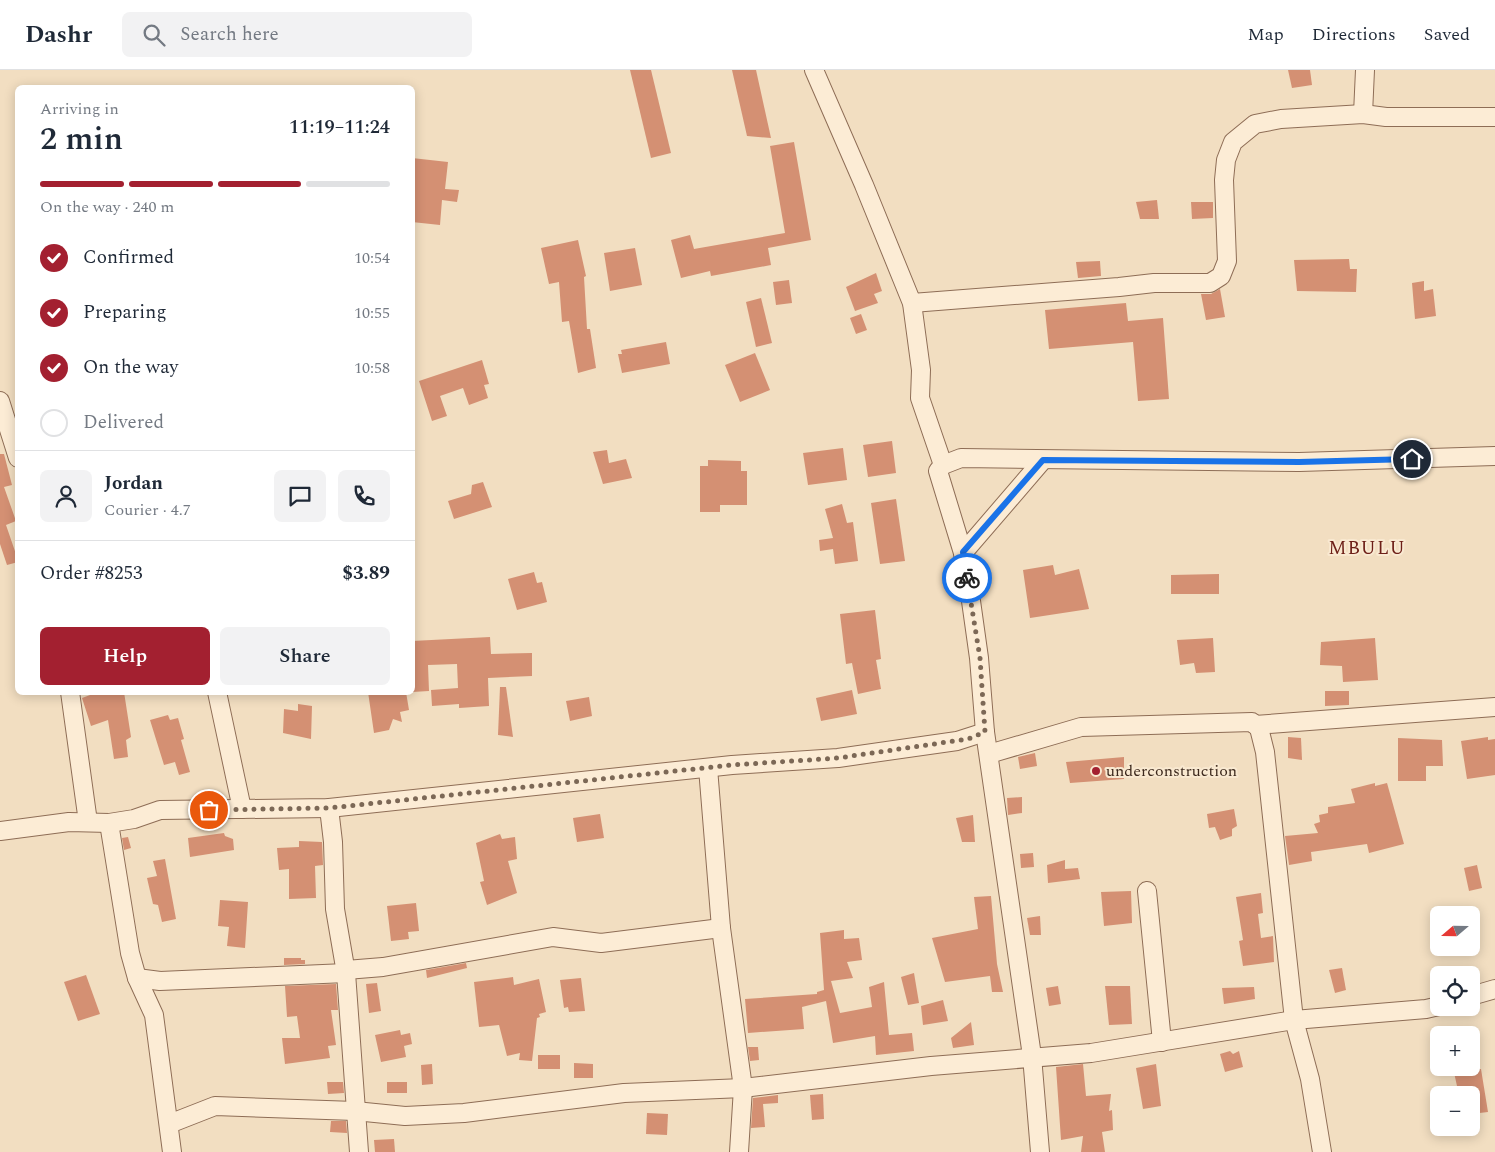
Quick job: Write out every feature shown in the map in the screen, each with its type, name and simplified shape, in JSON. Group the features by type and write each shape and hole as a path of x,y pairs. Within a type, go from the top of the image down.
{"street":[{"path":"814,70 864,185 912,303 921,370 920,398 943,465"},
{"path":"1363,114 1365,70"},
{"path":"912,303 1119,288 1154,283 1201,284 1216,281 1224,270 1227,260 1224,170 1236,138 1255,124 1363,114 1495,117"},
{"path":"0,401 15,448"},
{"path":"1040,1152 1032,1056 985,732 980,658 963,552 950,504 939,480 938,471 943,465 961,458 1299,462 1495,456"},
{"path":"963,552 1043,460"},
{"path":"70,695 88,822"},
{"path":"218,695 242,810"},
{"path":"1255,725 1495,707"},
{"path":"988,754 1081,727 1252,722 1259,728 1265,752 1294,1020 1310,1079 1322,1152"},
{"path":"0,831 69,822 109,822 134,818 160,810 329,808 708,768 838,758 957,741 985,732"},
{"path":"708,768 721,928 742,1088 739,1152"},
{"path":"329,808 333,842 335,909 346,972 359,1152"},
{"path":"109,822 137,978 154,1015 172,1152"},
{"path":"1146,891 1162,1042"},
{"path":"137,978 160,981 346,972 553,937 601,943 721,928"},
{"path":"1480,993 1495,989"},
{"path":"169,1124 215,1106 355,1111 406,1116 464,1113 624,1093 742,1088 1032,1056 1091,1053 1162,1042 1230,1028 1294,1020 1430,1008"}],"building":[{"path":"630,70 651,70 671,153 651,158"},
{"path":"732,70 756,70 771,138 747,136"},
{"path":"1288,70 1310,70 1312,85 1292,88"},
{"path":"794,142 811,240 768,248 771,265 711,276 710,271 681,278 671,240 690,235 694,249 785,233 770,146"},
{"path":"415,158 448,162 445,189 459,190 457,202 442,200 440,225 415,222"},
{"path":"1157,200 1159,219 1140,219 1136,202"},
{"path":"1191,202 1213,202 1213,218 1192,219"},
{"path":"578,240 586,276 584,277 587,329 590,329 596,368 578,373 569,321 562,322 559,282 549,284 541,248"},
{"path":"635,248 642,285 610,291 604,253"},
{"path":"1349,259 1350,269 1357,269 1356,292 1297,291 1294,260"},
{"path":"1100,261 1101,276 1078,278 1076,262"},
{"path":"876,273 882,291 874,294 878,303 855,311 846,287"},
{"path":"789,280 792,303 776,305 773,282"},
{"path":"1424,281 1424,291 1433,289 1436,316 1415,319 1412,283"},
{"path":"1220,289 1225,317 1206,320 1201,294 1211,294"},
{"path":"761,298 772,343 756,347 746,302"},
{"path":"1126,303 1128,321 1163,318 1169,399 1138,401 1133,342 1049,349 1045,310"},
{"path":"861,314 867,330 856,334 850,318"},
{"path":"666,342 670,364 622,373 618,354 622,354 621,350"},
{"path":"755,353 770,390 740,402 725,365"},
{"path":"482,360 489,384 484,385 488,398 469,405 463,388 440,396 447,416 432,421 419,381"},
{"path":"892,441 896,473 868,477 863,445"},
{"path":"843,448 847,480 808,485 803,453"},
{"path":"607,450 609,463 626,459 632,478 603,484 593,452"},
{"path":"0,454 4,454 12,485 4,487 15,518 15,521 6,525 15,551 15,563 7,565 0,544"},
{"path":"708,460 741,461 741,471 747,471 747,505 720,505 720,512 700,512 700,466 708,466"},
{"path":"483,482 492,507 454,519 448,501 471,494 472,485"},
{"path":"896,499 905,561 880,564 871,503"},
{"path":"842,504 847,523 853,522 858,561 835,564 833,549 820,551 819,540 833,538 825,509"},
{"path":"1053,565 1055,575 1079,569 1089,609 1030,618 1023,570"},
{"path":"534,572 537,583 542,582 547,602 517,610 508,579"},
{"path":"1219,574 1219,594 1171,594 1171,575"},
{"path":"875,610 881,659 876,660 881,689 858,694 852,663 846,664 840,614"},
{"path":"490,637 491,654 532,653 532,676 488,678 489,706 459,708 459,704 432,706 431,690 458,688 457,664 428,665 429,691 415,692 415,641"},
{"path":"1213,638 1215,672 1196,673 1194,663 1180,665 1177,640"},
{"path":"1375,638 1378,680 1343,682 1342,666 1320,665 1321,642"},
{"path":"500,687 506,687 513,737 498,735"},
{"path":"852,690 857,714 821,721 816,698"},
{"path":"1325,691 1349,691 1349,705 1325,706"},
{"path":"90,695 124,695 131,737 126,740 128,757 114,759 108,720 91,726 82,698"},
{"path":"368,695 406,695 409,710 400,712 402,722 393,719 389,730 374,733"},
{"path":"589,697 592,716 570,721 566,701"},
{"path":"298,704 312,706 311,739 283,733 284,709 298,711"},
{"path":"168,715 170,720 178,718 184,739 181,740 190,772 179,775 175,762 164,765 150,720"},
{"path":"1288,737 1301,738 1302,760 1288,758"},
{"path":"1488,737 1488,740 1495,739 1495,775 1467,779 1461,741"},
{"path":"1398,738 1442,740 1443,766 1426,766 1426,781 1398,781"},
{"path":"1035,753 1037,766 1020,769 1018,757"},
{"name":"underconstruction","path":"1124,757 1124,779 1070,783 1066,762"},
{"path":"1375,783 1375,786 1387,783 1404,844 1369,853 1367,844 1311,852 1312,861 1289,865 1285,836 1318,833 1314,824 1320,822 1319,815 1328,813 1328,807 1355,803 1351,789"},
{"path":"1022,797 1022,813 1008,815 1007,798"},
{"path":"1234,809 1237,826 1232,829 1232,836 1220,840 1215,827 1209,828 1207,814"},
{"path":"600,814 604,838 577,842 573,818"},
{"path":"973,815 975,842 962,842 956,818"},
{"path":"224,833 225,836 233,839 234,850 190,857 188,838"},
{"path":"500,834 502,839 515,837 517,859 508,861 517,893 487,905 480,882 484,881 476,843"},
{"path":"128,837 131,848 124,850 122,838"},
{"path":"299,841 322,842 323,865 315,866 316,898 289,899 289,869 279,870 277,848 299,847"},
{"path":"1033,853 1034,867 1021,868 1020,854"},
{"path":"165,859 176,919 162,922 158,905 153,904 147,878 157,876 153,861"},
{"path":"1065,860 1065,869 1078,868 1080,879 1048,883 1047,865"},
{"path":"1477,865 1482,888 1469,891 1464,868"},
{"path":"1131,891 1132,923 1104,926 1101,892"},
{"path":"1261,893 1263,913 1258,914 1261,938 1273,936 1274,962 1243,966 1239,941 1243,940 1236,897"},
{"path":"991,896 997,964 1003,992 992,992 990,976 945,982 932,938 978,929 974,897"},
{"path":"220,900 248,902 245,948 227,946 229,927 218,926"},
{"path":"416,903 419,931 408,932 409,939 391,941 387,906"},
{"path":"1040,916 1041,935 1030,935 1027,918"},
{"path":"844,930 844,939 859,938 862,960 847,962 853,978 831,981 840,1013 872,1007 869,987 884,982 889,1035 912,1033 914,1051 876,1055 875,1036 833,1043 826,1001 802,1007 804,1029 748,1033 745,999 817,994 817,992 824,990 820,933"},
{"path":"284,958 301,958 301,960 305,960 305,964 284,965"},
{"path":"466,963 467,968 427,978 426,970"},
{"path":"1342,968 1346,990 1335,993 1329,970"},
{"path":"914,973 919,1003 908,1005 901,977"},
{"path":"86,975 100,1014 78,1021 64,982"},
{"path":"513,977 514,985 539,979 546,1012 539,1014 540,1017 537,1018 532,1061 519,1060 520,1053 507,1056 499,1025 479,1027 474,982"},
{"path":"581,978 585,1011 569,1012 568,1007 564,1008 560,980"},
{"path":"377,983 381,1011 369,1013 366,984"},
{"path":"336,984 338,1010 331,1010 336,1045 328,1046 330,1058 285,1064 282,1038 300,1038 297,1016 287,1017 285,986"},
{"path":"1058,986 1061,1004 1049,1006 1046,988"},
{"path":"1105,986 1130,986 1132,1024 1109,1025"},
{"path":"1254,987 1255,999 1224,1004 1222,988"},
{"path":"943,1000 948,1021 923,1025 921,1006"},
{"path":"971,1022 974,1045 953,1048 951,1038"},
{"path":"400,1030 401,1035 410,1033 412,1044 404,1046 406,1057 381,1062 375,1035"},
{"path":"748,1047 758,1047 759,1060 750,1061"},
{"path":"1230,1051 1233,1054 1239,1051 1243,1067 1225,1072 1220,1054"},
{"path":"538,1055 560,1055 560,1069 538,1069"},
{"path":"574,1063 593,1064 593,1078 574,1078"},
{"path":"432,1064 433,1084 422,1085 421,1065"},
{"path":"1083,1064 1086,1096 1111,1094 1109,1111 1112,1110 1113,1130 1102,1132 1105,1152 1081,1152 1083,1136 1061,1140 1056,1067"},
{"path":"1156,1064 1161,1106 1143,1109 1136,1068"},
{"path":"1481,1069 1488,1112 1480,1113 1480,1086 1457,1086 1455,1076 1480,1076"},
{"path":"327,1082 343,1082 344,1093 328,1094"},
{"path":"387,1082 407,1082 407,1093 387,1093"},
{"path":"823,1094 824,1119 812,1120 810,1095"},
{"path":"778,1095 778,1103 763,1104 765,1127 751,1128 753,1098"},
{"path":"647,1113 668,1114 667,1135 646,1134"},
{"path":"331,1121 346,1121 347,1133 330,1132"},
{"path":"394,1139 395,1152 375,1152 374,1140"}],"way so far":[{"path":"209,810 329,808 732,765 838,758 968,739 985,732 980,658 967,578"}],"place":[{"name":"underconstruction","path":"1096,771"}],"district":[{"name":"MBULU","path":"1367,548"}],"route":[{"path":"967,578 963,552 1043,460 1299,462 1412,459"}]}
